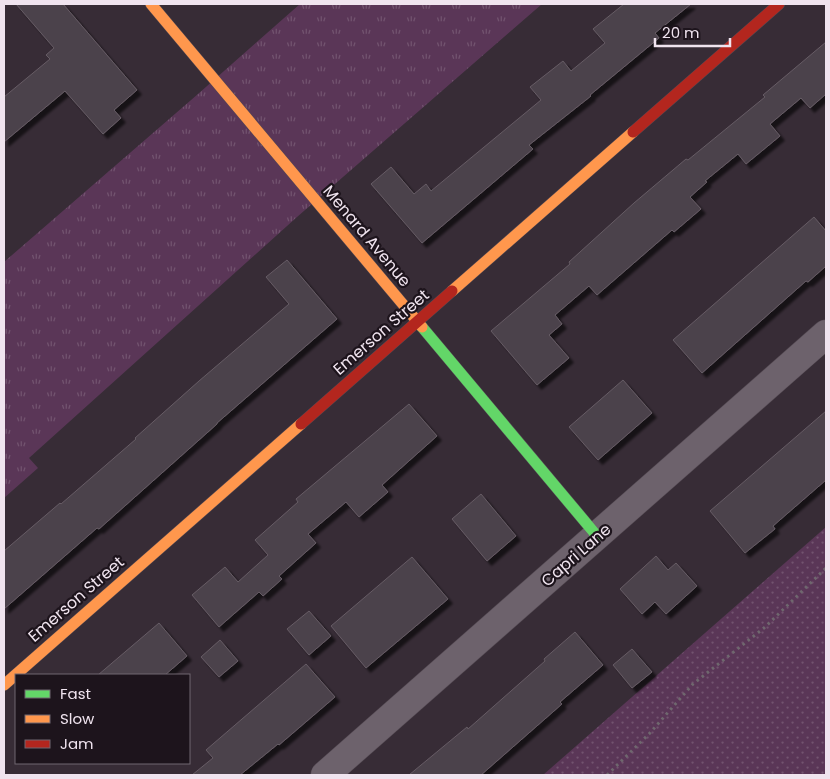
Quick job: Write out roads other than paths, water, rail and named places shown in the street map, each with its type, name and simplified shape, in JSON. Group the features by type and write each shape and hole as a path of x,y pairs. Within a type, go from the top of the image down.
{"street":[{"name":"Menard Avenue","path":"151,4 597,536"},
{"name":"Emerson Street","path":"17,674 779,4"},
{"name":"Capri Lane","path":"325,775 826,334"},
{"name":"Emerson Street","path":"4,685 15,675"}]}
